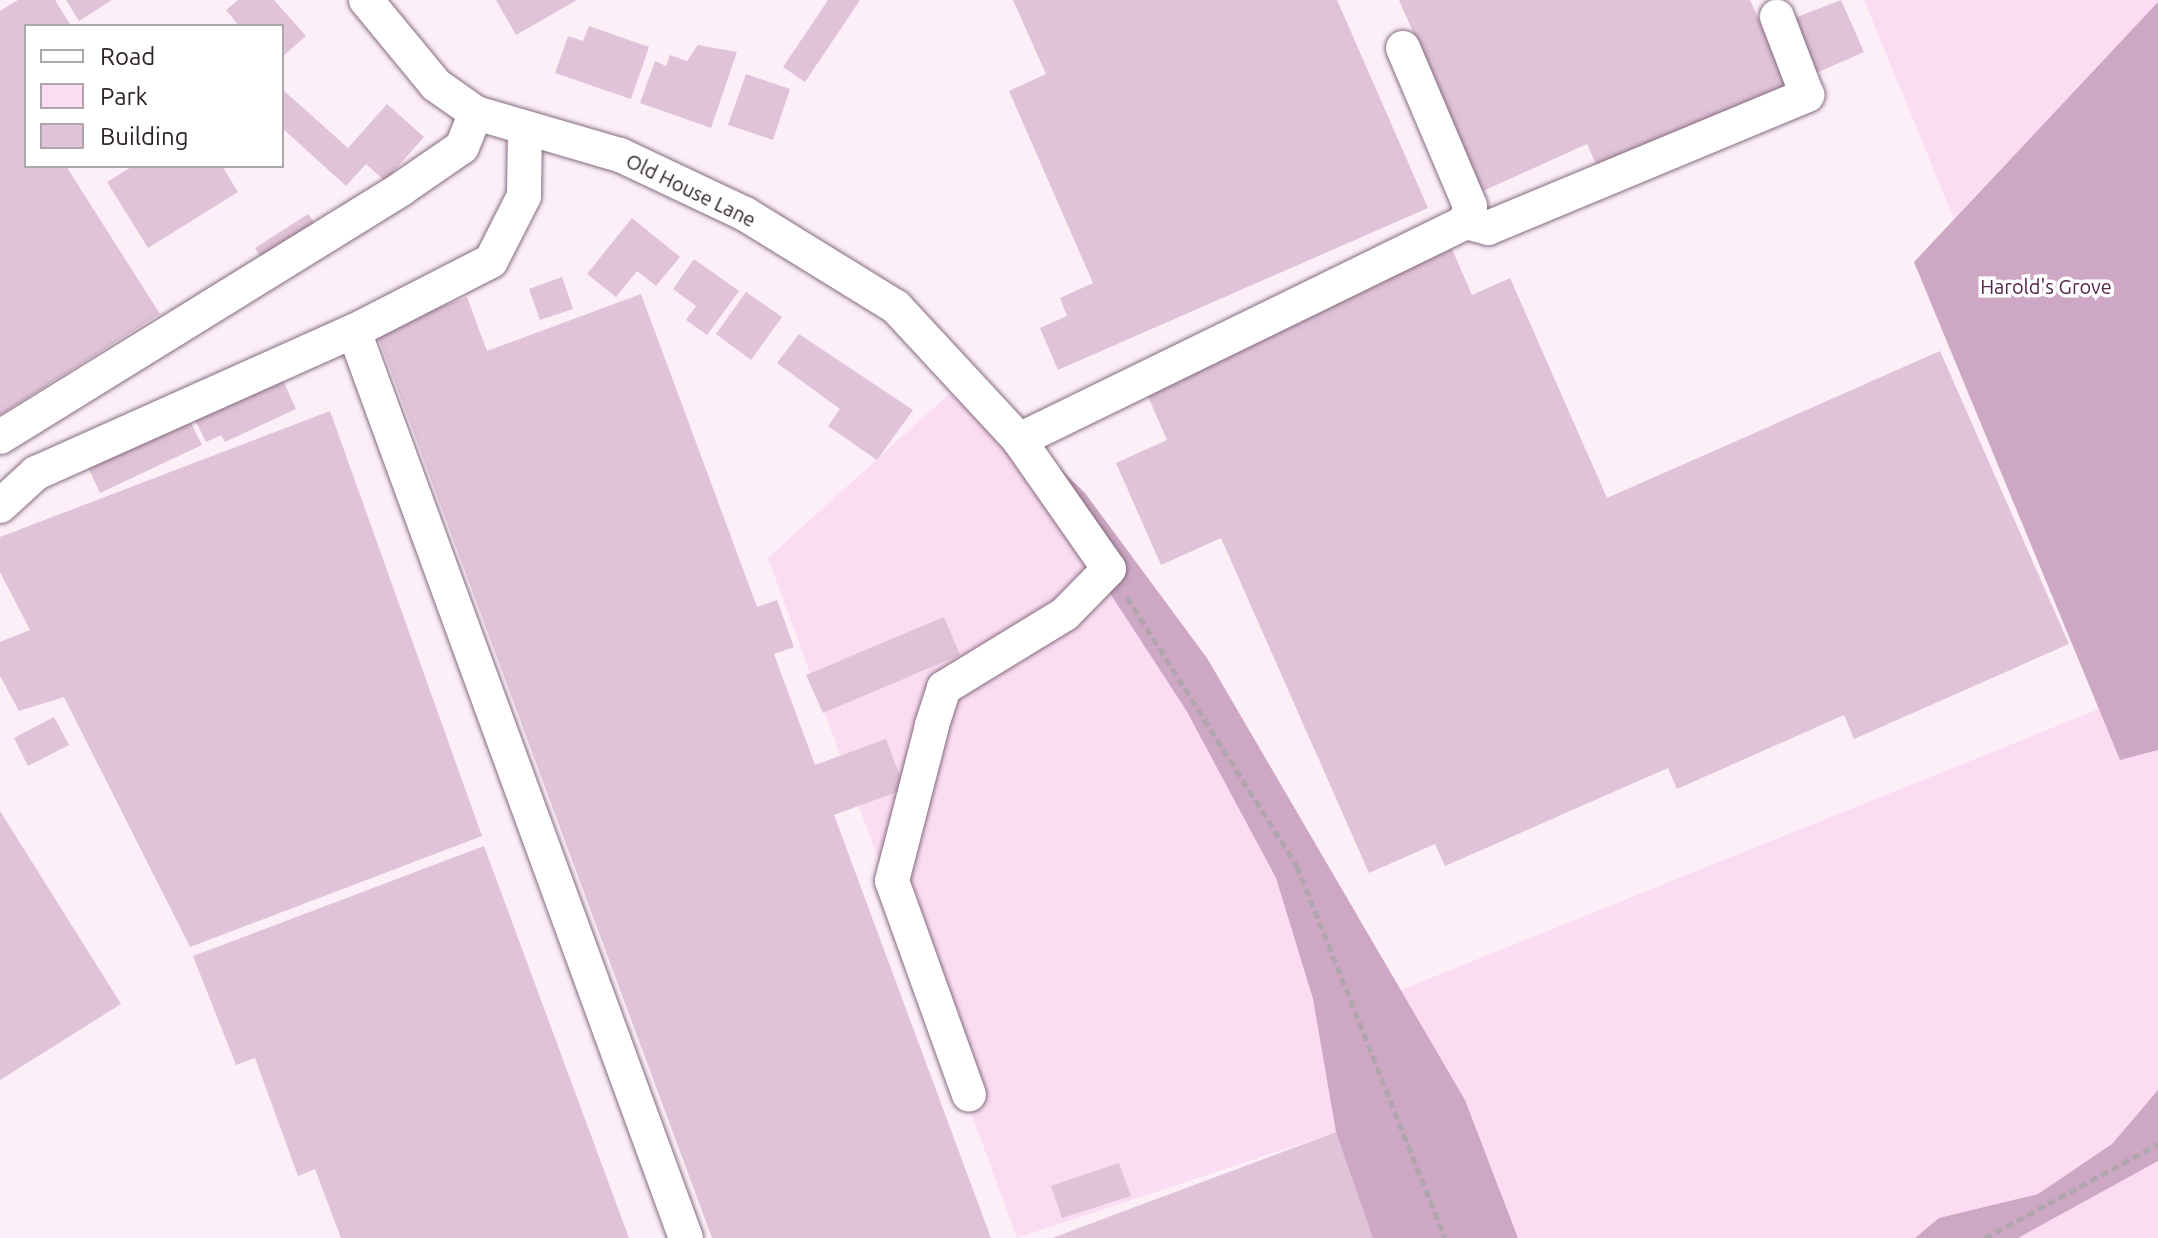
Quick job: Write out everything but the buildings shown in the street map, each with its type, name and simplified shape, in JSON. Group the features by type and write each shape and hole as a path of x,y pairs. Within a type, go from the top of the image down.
{"street":[{"name":"Old House Lane","path":"366,0 436,85 476,113 525,130 620,155 745,214 896,307 1009,430 1109,569"},
{"path":"1009,430 1466,222 1488,228 1807,95 1777,17"},
{"path":"1403,48 1470,206 1466,222"},
{"path":"0,437 462,147 476,113"},
{"path":"0,506 36,473 354,331 491,261 524,196 525,130"},
{"path":"354,331 686,1238"},
{"path":"969,1095 892,881 932,726 944,688 1065,614 1109,569"}],"path":[{"path":"1109,569 1297,866 1445,1238"},
{"path":"1985,1238 2158,1144"}],"green space":[{"path":"1864,0 2158,0 2158,2 1954,219"},
{"name":"Harold's Grove","path":"2158,2 2158,750 2120,760 1914,262"},
{"path":"950,393 1006,445 1100,578 1186,710 1276,878 1313,999 1336,1132 1017,1238 768,558"},
{"path":"1018,427 1085,493 1207,658 1465,1100 1518,1238 1366,1238 1336,1132 1313,999 1276,878 1186,710 1100,578"},
{"path":"2099,709 2120,760 2158,750 2158,1090 2112,1144 2038,1194 1939,1218 1915,1238 1518,1238 1465,1100 1401,990"},
{"path":"2158,1090 2158,1161 2018,1238 1915,1238 1939,1218 2038,1194 2112,1144"},
{"path":"2158,1161 2158,1238 2018,1238"}]}
